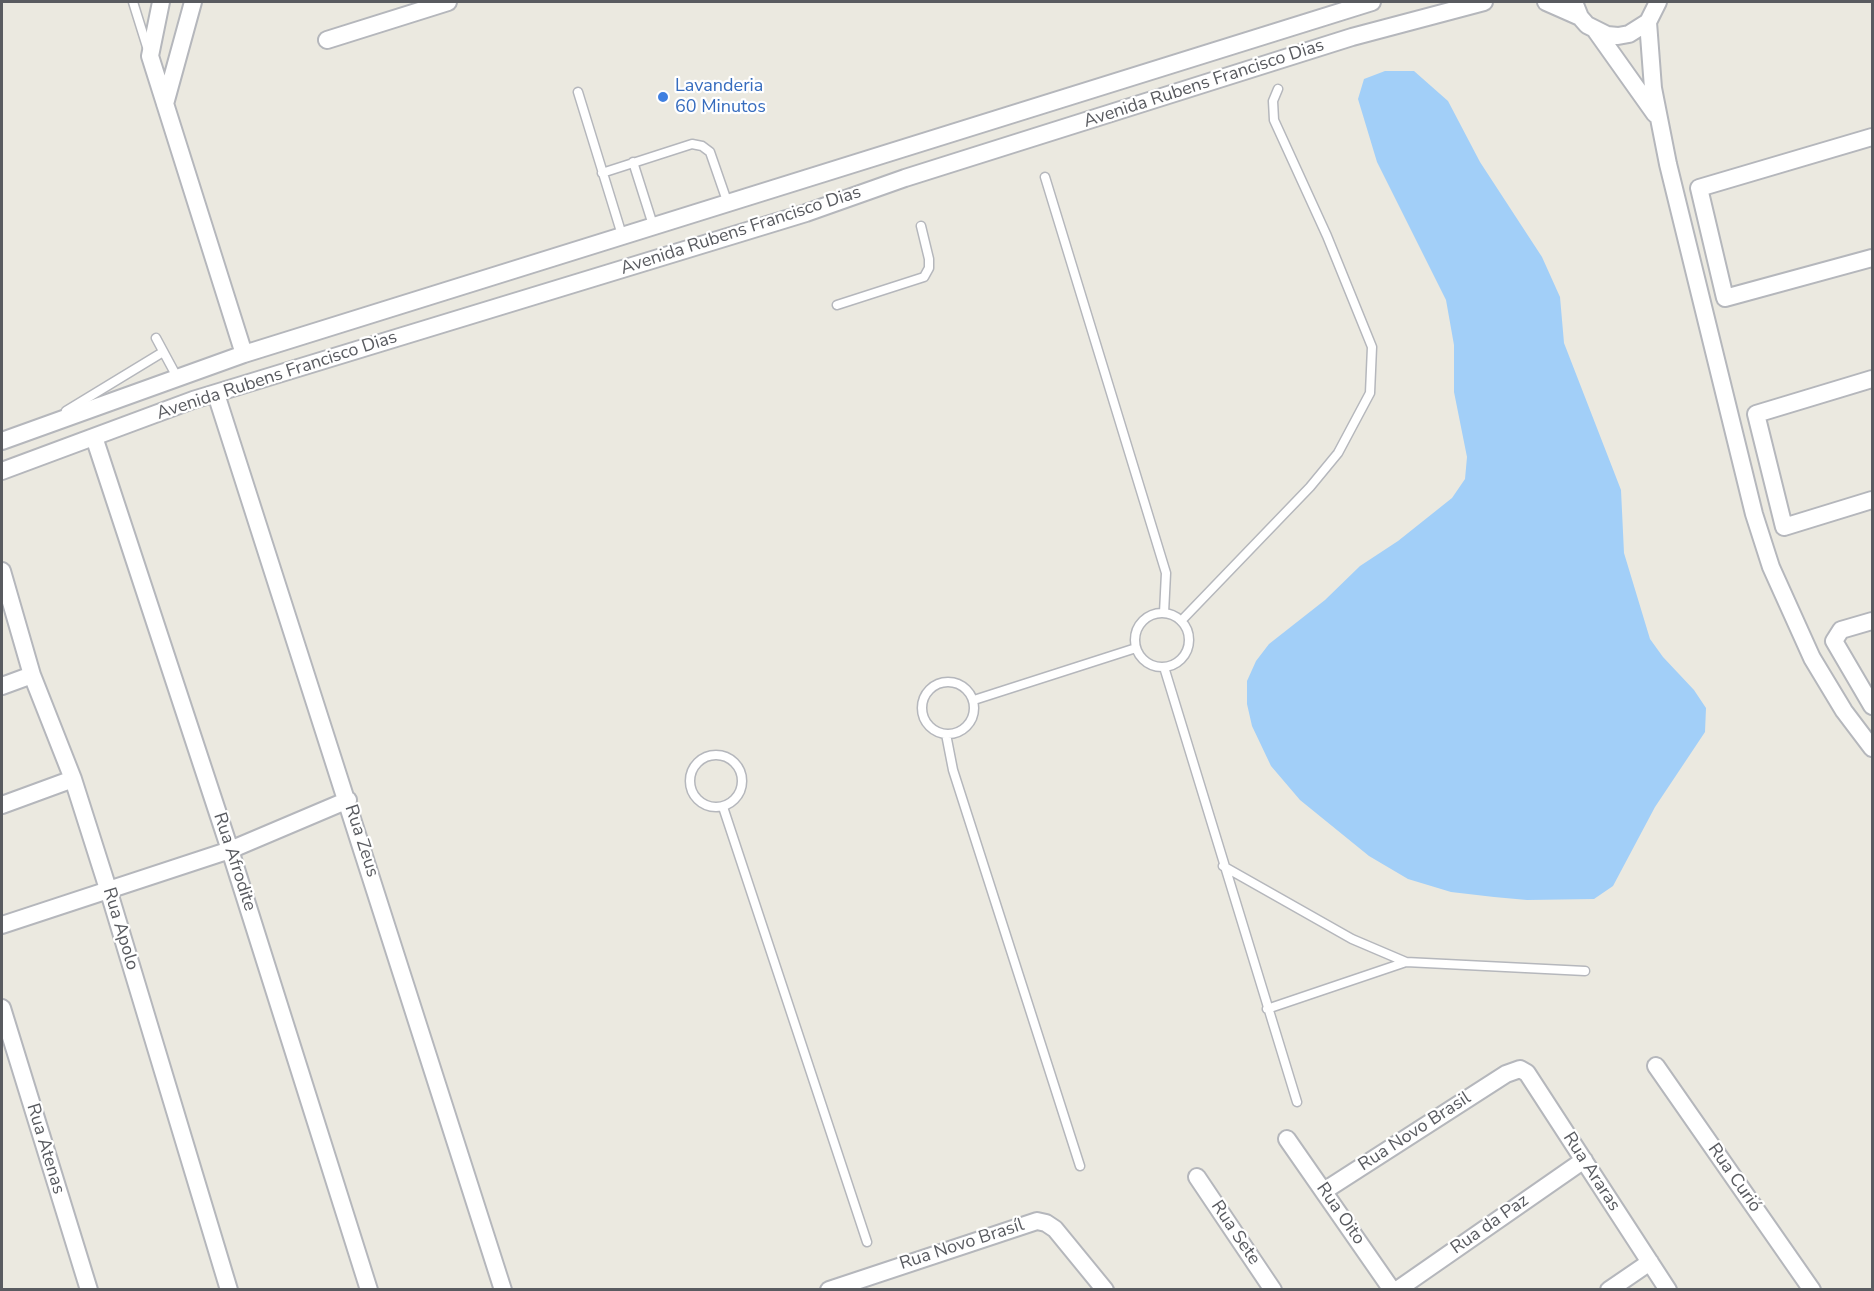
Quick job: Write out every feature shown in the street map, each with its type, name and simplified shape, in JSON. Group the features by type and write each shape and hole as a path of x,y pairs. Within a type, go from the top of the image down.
{"street":[{"path":"161,2 150,56 244,354"},
{"path":"165,104 193,2"},
{"path":"327,40 448,2"},
{"name":"Avenida Rubens Francisco Dias","path":"2,441 244,354 727,201 1372,2"},
{"name":"Avenida Rubens Francisco Dias","path":"2,471 216,394 806,213 916,175 1352,37 1484,2"},
{"path":"1546,2 1577,9 1596,31 1658,120"},
{"path":"1596,31 1618,36 1629,34 1648,22 1658,2"},
{"path":"1648,22 1658,120 1749,492 1771,567 1812,658 1844,711 1872,748"},
{"path":"1872,137 1699,188 1725,298 1872,258"},
{"path":"1872,379 1756,414 1784,527 1872,500"},
{"name":"Rua Zeus","path":"216,394 348,800 503,1290"},
{"name":"Rua Afrodite","path":"94,437 230,850 369,1290"},
{"name":"Rua Apolo","path":"2,571 32,675 73,779 108,889 228,1290"},
{"path":"1872,621 1841,630 1834,641 1872,706"},
{"path":"2,686 32,675"},
{"path":"2,806 73,779"},
{"path":"2,925 230,850 348,800"},
{"name":"Rua Atenas","path":"2,1008 88,1290"},
{"name":"Rua Curió","path":"1656,1066 1812,1290"},
{"name":"Rua Araras","path":"1506,1074 1520,1069 1527,1073 1668,1290"},
{"name":"Rua Novo Brasil","path":"1324,1191 1506,1074"},
{"name":"Rua Oito","path":"1287,1139 1392,1290"},
{"name":"Rua da Paz","path":"1397,1290 1584,1160"},
{"name":"Rua Sete","path":"1197,1177 1273,1290"},
{"name":"Rua Novo Brasíl","path":"829,1290 1037,1221 1046,1222 1055,1229 1105,1290"},
{"path":"1609,1290 1650,1262"}],"lane":[{"path":"133,2 150,56"},
{"path":"1181,621 1208,597 1310,487 1338,453 1370,393 1373,373 1372,347 1327,237 1274,120 1273,101 1278,89"},
{"path":"578,92 622,235"},
{"path":"602,173 692,144 702,146 710,153 727,201"},
{"path":"633,162 653,225"},
{"path":"1045,177 1166,573 1164,613"},
{"path":"837,305 924,277 929,268 929,259 921,226"},
{"path":"156,338 177,377"},
{"path":"38,429 163,352"},
{"path":"1164,613 1181,621 1189,637 1185,653 1172,665 1164,667 1147,662 1136,648 1138,628 1144,620 1164,613"},
{"path":"974,700 1136,648"},
{"path":"1164,667 1297,1102"},
{"path":"951,681 965,687 974,700 973,717 962,730 946,734 931,728 922,715 923,698 928,691 942,682 951,681"},
{"path":"946,734 953,770 1080,1166"},
{"path":"709,756 725,756 738,767 741,774 741,790 731,803 723,807 715,808 699,802 690,789 691,772 695,765 709,756"},
{"path":"723,807 867,1242"},
{"path":"1223,866 1352,939 1406,962 1585,971"},
{"path":"1267,1009 1406,962"}],"water":[{"path":"1385,71 1414,71 1448,101 1480,162 1542,257 1560,297 1564,343 1621,490 1624,553 1650,639 1663,657 1694,690 1706,708 1705,732 1655,807 1613,886 1594,899 1527,900 1494,897 1451,892 1408,879 1369,856 1300,800 1271,766 1252,726 1247,704 1247,681 1256,661 1269,644 1325,600 1360,566 1398,541 1452,498 1465,479 1467,457 1454,392 1454,345 1446,300 1377,162 1358,99 1364,79"}],"place":[{"name":"Lavanderia 60 Minutos","path":"663,97"}]}
